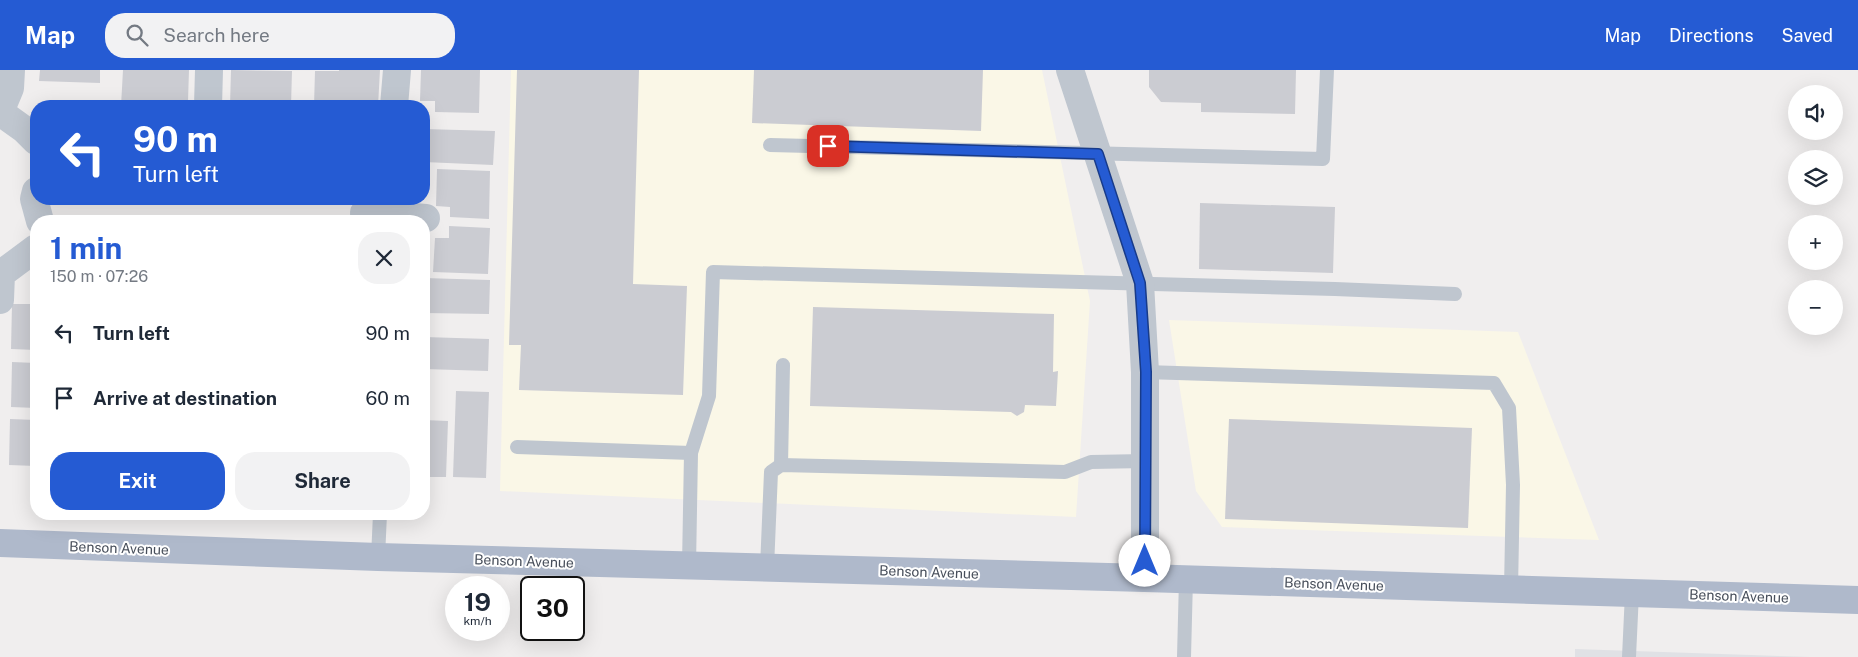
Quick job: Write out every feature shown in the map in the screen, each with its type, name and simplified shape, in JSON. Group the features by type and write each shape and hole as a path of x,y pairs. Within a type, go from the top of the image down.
{"main road":[{"name":"Benson Avenue","path":"0,543 378,558 1186,579 1858,600"}],"street":[{"path":"11,70 10,88 0,112 30,135"},
{"path":"208,100 209,70"},
{"path":"394,100 397,70"},
{"path":"1070,70 1140,283 1146,372 1145,578"},
{"path":"364,211 399,215"},
{"path":"0,300 1,274 30,252"}],"lane":[{"path":"770,145 1323,159 1326,70"},
{"path":"689,566 691,453 709,396 713,272 1140,283 1455,294"},
{"path":"781,466 783,365"},
{"path":"1146,372 1494,383 1509,408 1513,485 1511,589"},
{"path":"518,447 691,453"},
{"path":"767,568 771,472 781,466 1065,472 1091,462 1145,461"},
{"path":"378,558 380,520"},
{"path":"1184,657 1186,579"},
{"path":"1630,657 1632,593"}],"shaded area":[{"path":"511,70 1042,70 1090,301 1076,517 500,491"},
{"path":"1169,320 1518,332 1599,540 1222,527 1196,491"},
{"path":"1575,649 1810,657 1575,657"}],"building":[{"path":"40,70 100,70 100,83 39,81"},
{"path":"123,70 189,70 188,100 121,100"},
{"path":"231,70 292,71 291,100 230,100"},
{"path":"380,70 378,100 314,100 315,71"},
{"path":"421,70 480,70 479,113 435,112 435,101 420,100"},
{"path":"517,70 639,70 633,284 687,286 683,395 519,390 521,345 509,345"},
{"path":"754,70 983,70 981,131 752,123"},
{"path":"1149,70 1296,70 1295,114 1201,112 1201,103 1161,102 1149,87"},
{"path":"430,129 495,131 493,165 430,162"},
{"path":"437,169 490,171 489,219 450,217 450,207 436,206"},
{"path":"1200,203 1335,207 1333,273 1199,269"},
{"path":"449,226 490,228 488,274 433,272 435,238 449,238"},
{"path":"430,278 490,280 489,314 430,313"},
{"path":"12,304 30,304 30,350 11,349"},
{"path":"813,307 1054,314 1053,372 1058,371 1056,406 1025,405 1024,412 1017,416 1011,412 810,406"},
{"path":"430,337 489,339 488,371 430,369"},
{"path":"12,362 30,363 30,408 11,407"},
{"path":"456,391 489,392 486,478 453,477"},
{"path":"10,419 30,420 30,466 9,465"},
{"path":"1229,419 1472,428 1468,528 1225,519"},
{"path":"430,420 448,421 446,477 430,477"}],"route":[{"path":"828,146 1098,154 1140,283 1146,372 1145,561"}]}
